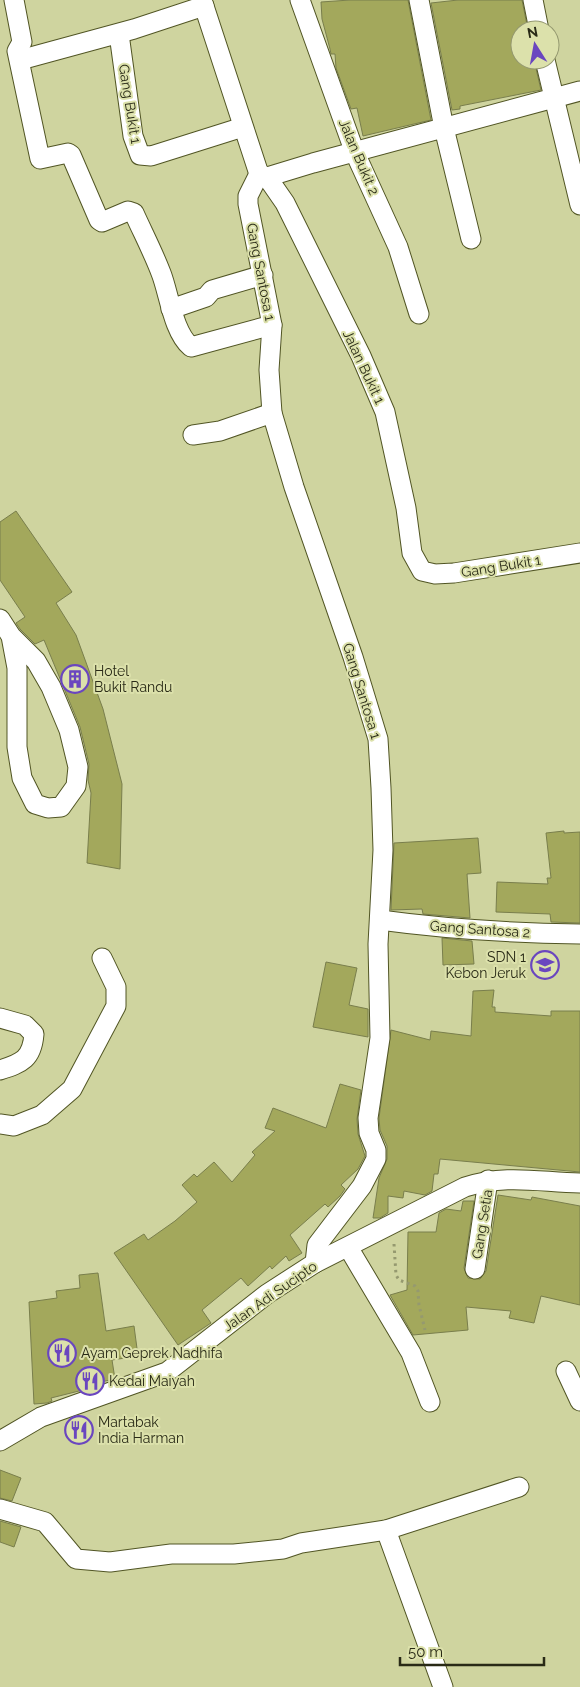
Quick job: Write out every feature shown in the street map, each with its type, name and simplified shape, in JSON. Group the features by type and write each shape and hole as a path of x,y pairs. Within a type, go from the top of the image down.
{"street":[{"path":"14,0 22,42 17,51 36,150 40,159 68,153 71,155 99,220 102,222 128,210 134,213 161,274 171,309 183,337 191,347 272,326"},
{"name":"Jalan Bukit 2","path":"300,0 355,153 398,247 419,314"},
{"path":"419,0 444,128 471,239"},
{"path":"533,0 537,20"},
{"path":"20,60 119,34 203,3"},
{"name":"Jalan Bukit 1","path":"203,3 243,127 263,176 285,203 361,356 385,412 406,508 412,552 422,571"},
{"name":"Gang Bukit 1","path":"119,34 133,136 140,155 151,156 243,127"},
{"path":"547,70 580,205"},
{"path":"263,176 355,153 580,91"},
{"name":"Gang Santosa 1","path":"263,176 248,196 248,204 272,326 268,370 272,413 294,487 353,657 378,739 383,850 380,920 380,1038 368,1118 368,1133 376,1150 376,1159 362,1186 317,1245 315,1263"},
{"path":"171,309 206,297 212,290 263,275"},
{"path":"193,435 220,431 272,413"},
{"name":"Gang Bukit 1","path":"422,571 435,574 454,573 580,553"},
{"path":"0,619 11,636 36,661 51,687 69,730 78,767 76,786 61,807 48,808 35,804 22,778 16,747 17,668 11,636"},
{"name":"Gang Santosa 2","path":"380,920 425,926 513,933 580,934"},
{"path":"0,1124 14,1126 42,1115 72,1089 116,1006 116,987 102,958"},
{"path":"0,1018 24,1025 34,1034 33,1048 21,1064 0,1070"},
{"name":"Jalan Adi Sucipto","path":"0,1441 41,1417 167,1372 267,1294 315,1263 465,1187 488,1180 518,1179 580,1183"},
{"name":"Gang Setia","path":"475,1269 488,1180"},
{"path":"348,1247 411,1353 430,1402"},
{"path":"566,1371 580,1401"},
{"path":"0,1509 45,1522 76,1559 110,1562 171,1554 234,1554 283,1548 301,1543 386,1530 519,1487"},
{"path":"386,1530 443,1687"}],"path":[{"path":"394,1223 396,1275 399,1280 415,1286 418,1291 418,1305 425,1330"}],"building":[{"path":"408,0 431,120 363,136 357,108 351,109 336,68 335,54 331,54 322,19 321,2"},
{"path":"458,0 522,0 526,20 510,20 510,70 536,70 541,90 460,106 460,109 452,110 431,3"},
{"name":"Hotel Bukit Randu","path":"16,511 72,592 56,603 76,635 103,709 122,784 120,869 87,863 91,793 88,780 89,764 80,727 44,640 35,644 20,629 16,623 25,617 0,580 0,522"},
{"path":"564,831 564,833 580,832 580,923 551,922 550,914 496,912 497,882 548,884 547,878 551,878 546,833"},
{"path":"478,838 481,873 467,874 470,918 423,914 422,909 391,910 394,843"},
{"path":"442,938 472,941 474,964 443,965"},
{"path":"326,962 357,968 349,1005 368,1009 368,1037 313,1027"},
{"path":"494,990 492,1007 495,1007 495,1012 551,1016 551,1011 580,1011 580,1172 440,1159 438,1174 434,1174 432,1191 425,1195 404,1191 403,1198 388,1196 388,1213 380,1218 373,1218 379,1178 387,1159 387,1146 380,1130 379,1118 391,1030 430,1040 431,1031 471,1036 473,991"},
{"path":"340,1084 361,1090 357,1119 358,1134 365,1156 358,1169 341,1185 345,1189 340,1196 328,1207 325,1204 290,1235 302,1253 289,1261 286,1256 272,1269 270,1266 248,1286 241,1278 202,1310 211,1323 178,1345 114,1253 144,1234 148,1240 175,1221 197,1202 182,1185 194,1174 197,1177 214,1162 232,1182 255,1155 252,1152 275,1131 265,1128 273,1108 326,1128"},
{"path":"498,1195 531,1200 532,1197 580,1206 580,1305 541,1296 534,1323 509,1318 511,1311 466,1307 468,1330 413,1335 390,1295 407,1290 408,1232 436,1232 439,1213 446,1209 461,1211 463,1201 474,1201 464,1268 468,1278 480,1279 486,1271"},
{"path":"98,1273 106,1331 134,1326 138,1356 112,1360 115,1379 82,1386 83,1390 51,1398 52,1401 47,1403 34,1404 29,1302 57,1298 56,1291 80,1288 79,1275"},
{"path":"0,1470 21,1478 12,1501 0,1498"},
{"path":"0,1521 21,1527 14,1547 0,1542"}],"place":[{"name":"Hotel Bukit Randu","path":"75,679"},
{"name":"SDN 1 Kebon Jeruk","path":"545,965"},
{"name":"Ayam Geprek Nadhifa","path":"62,1353"},
{"name":"Kedai Maiyah","path":"90,1381"},
{"name":"Martabak India Harman","path":"79,1430"}]}
